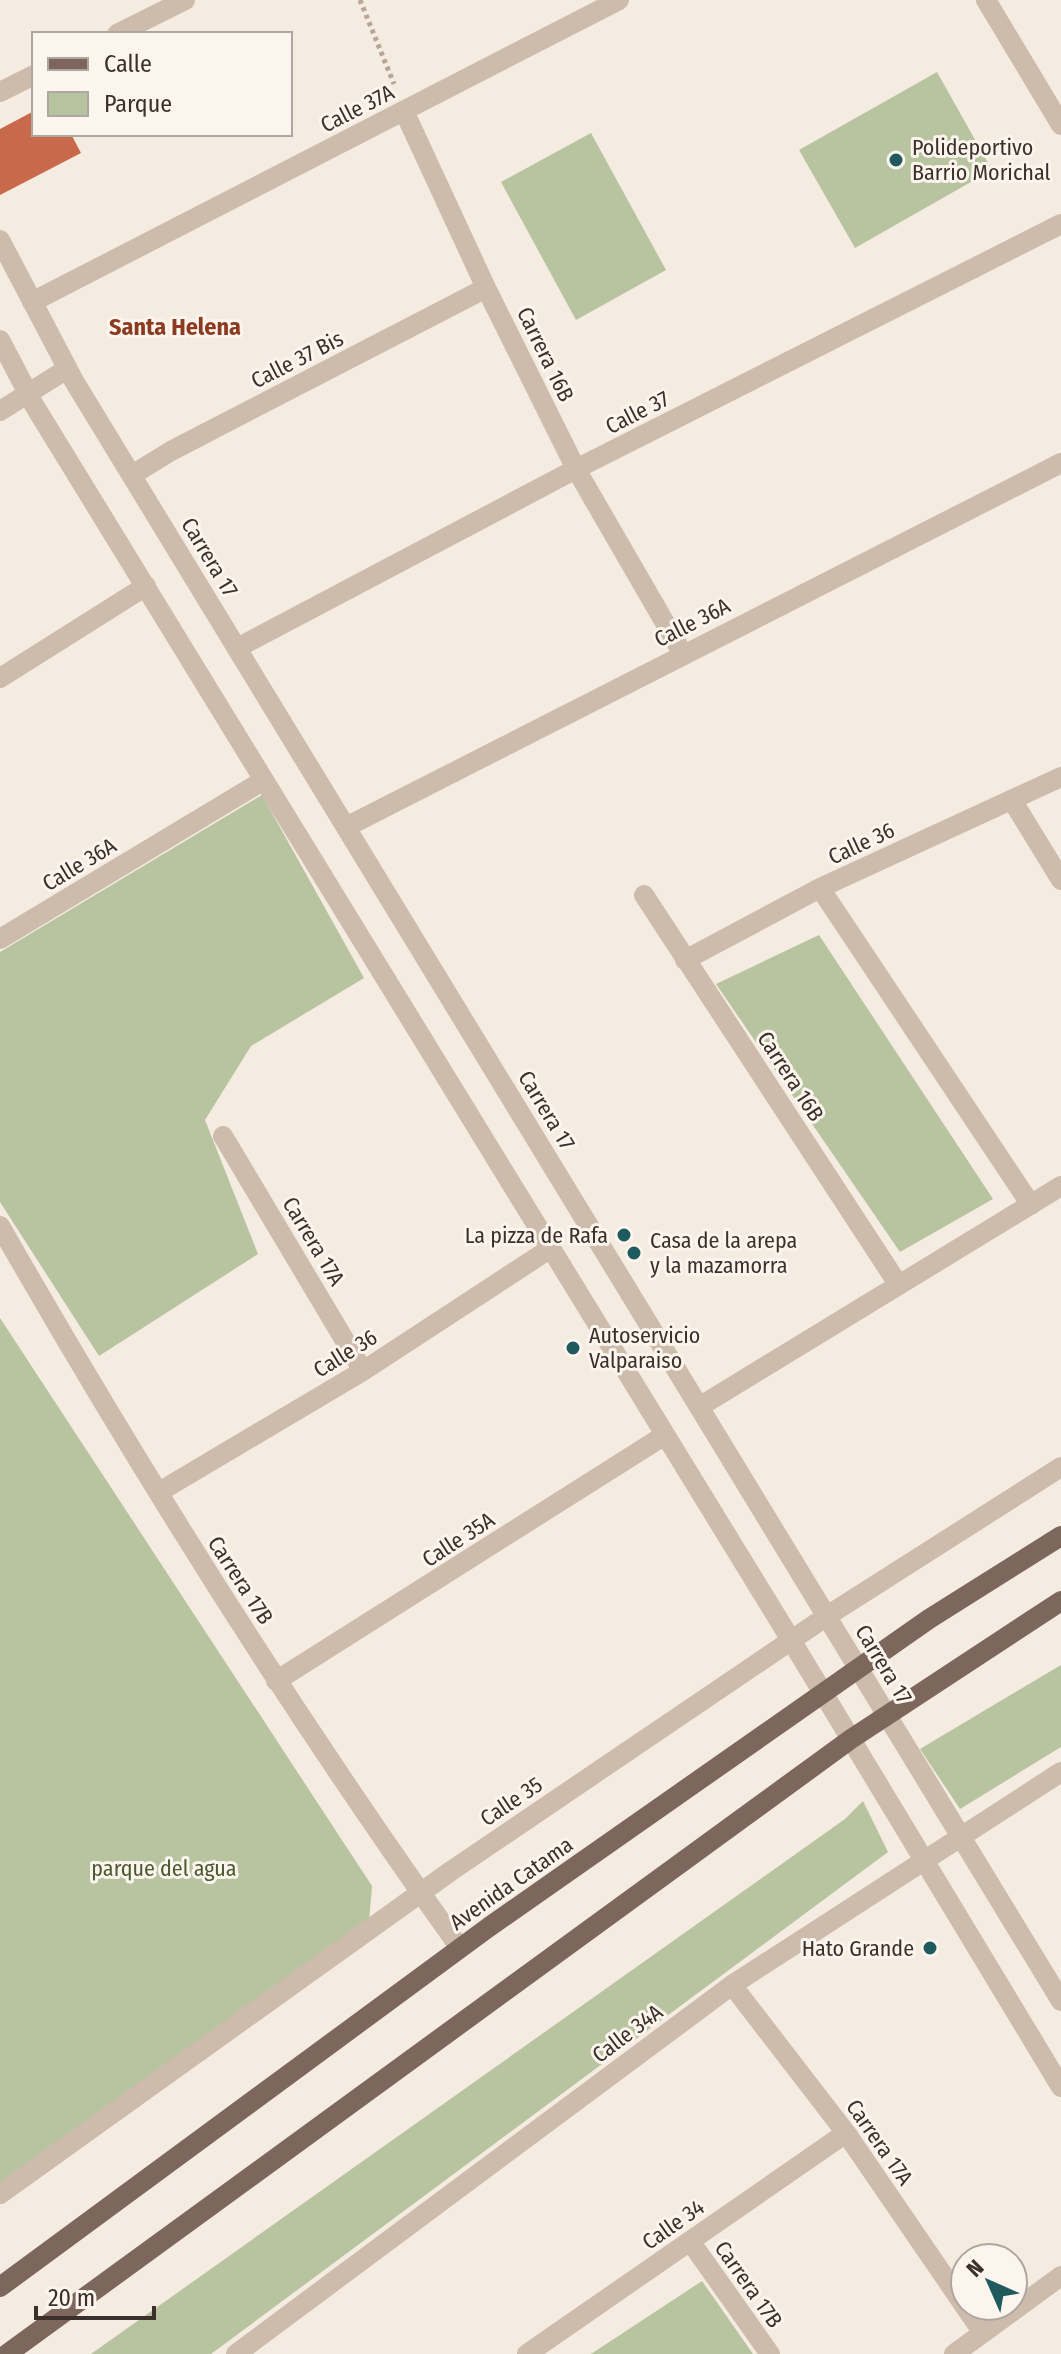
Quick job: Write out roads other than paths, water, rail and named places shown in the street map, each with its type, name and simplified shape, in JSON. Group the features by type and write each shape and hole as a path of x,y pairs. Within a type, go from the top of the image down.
{"main road":[{"name":"Avenida Catama","path":"0,2287 460,1948 929,1619 1061,1536"},
{"path":"13,2352 851,1739 1061,1601"}],"street":[{"path":"121,32 185,0"},
{"name":"Calle 37A","path":"32,302 619,0"},
{"path":"986,0 1061,125"},
{"path":"0,92 32,76"},
{"name":"Carrera 16B","path":"404,111 486,288 576,469 683,654"},
{"name":"Calle 37","path":"237,648 576,469 1061,224"},
{"name":"Carrera 17","path":"0,240 67,369 1059,1995"},
{"name":"Calle 37 Bis","path":"132,475 185,444 486,288"},
{"path":"0,340 28,393 1061,2087"},
{"path":"0,411 67,369"},
{"name":"Calle 36A","path":"346,827 1061,463"},
{"path":"0,678 146,586"},
{"name":"Calle 36","path":"685,960 820,888 1061,777"},
{"name":"Calle 36A","path":"0,939 264,780"},
{"path":"1012,800 1061,880"},
{"path":"820,888 1031,1205"},
{"name":"Carrera 16B","path":"644,895 898,1284"},
{"name":"Carrera 17A","path":"223,1136 363,1371"},
{"path":"699,1407 1061,1186"},
{"name":"Carrera 17B","path":"0,1226 182,1534 276,1681 460,1948"},
{"name":"Calle 36","path":"159,1492 363,1371 551,1248"},
{"name":"Calle 35A","path":"276,1681 665,1435"},
{"name":"Calle 35","path":"0,2194 421,1892 827,1616 1061,1467"},
{"name":"Calle 34A","path":"236,2354 732,1985 1061,1772"},
{"name":"Carrera 17A","path":"732,1985 846,2133 983,2333"},
{"name":"Calle 34","path":"529,2353 846,2133"},
{"name":"Carrera 17B","path":"690,2241 770,2354"},
{"path":"954,2354 1061,2276"}],"place":[{"name":"Polideportivo Barrio Morichal","path":"896,160"},
{"name":"La pizza de Rafa","path":"624,1235"},
{"name":"Casa de la arepa y la mazamorra","path":"634,1253"},
{"name":"Autoservicio Valparaiso","path":"573,1348"},
{"name":"Hato Grande","path":"930,1948"}],"district":[{"name":"Santa Helena","path":"175,327"}],"park label":[{"name":"parque del agua","path":"164,1868"}]}
